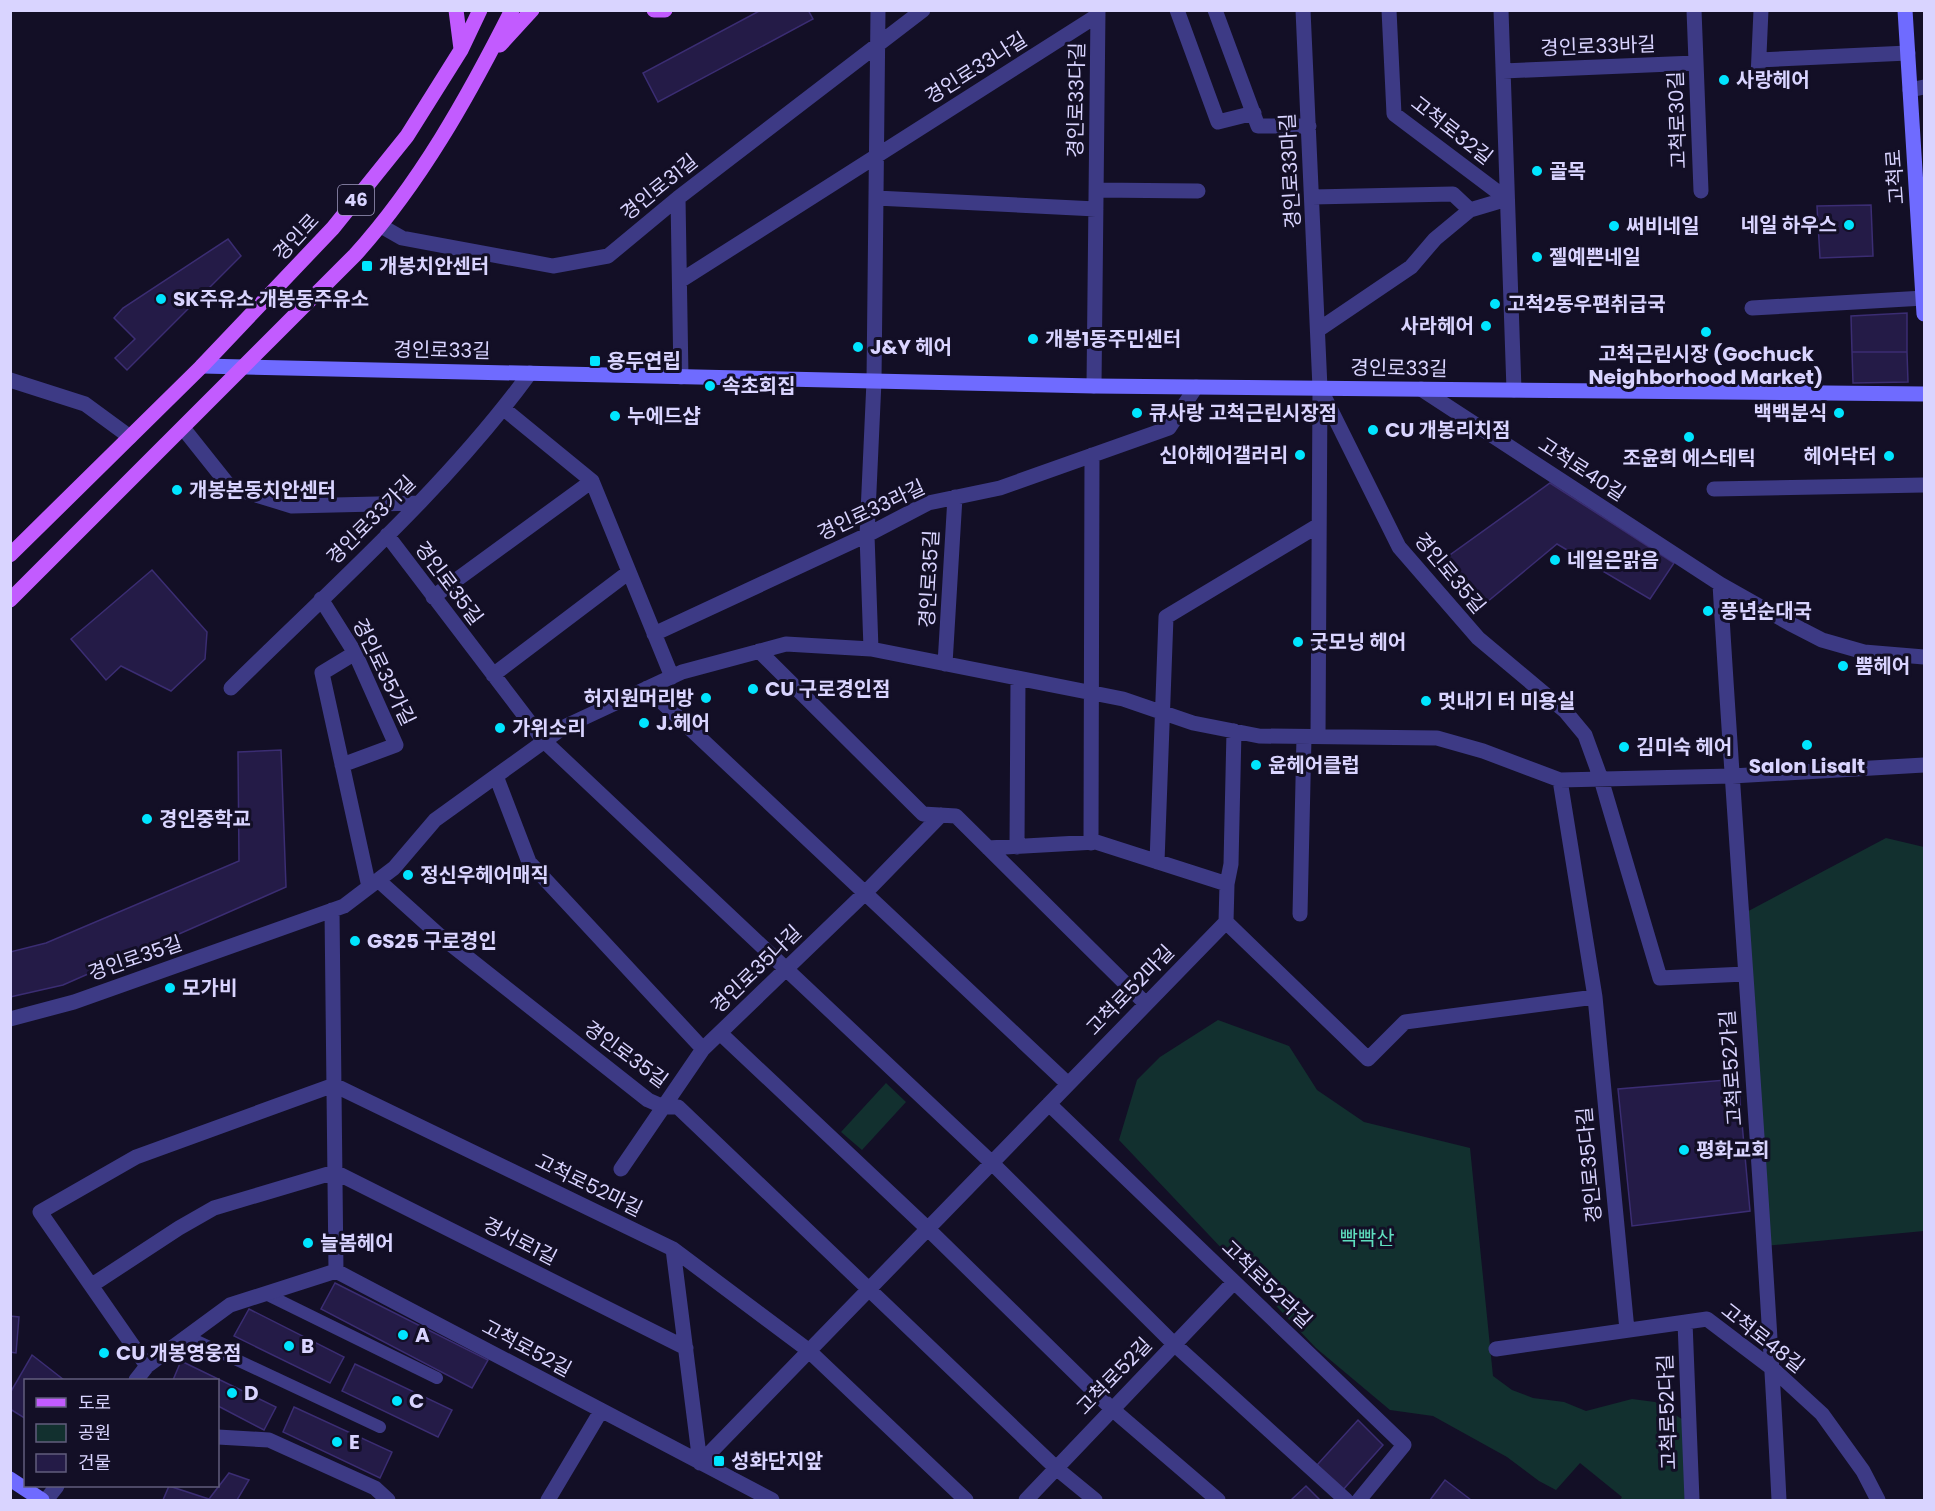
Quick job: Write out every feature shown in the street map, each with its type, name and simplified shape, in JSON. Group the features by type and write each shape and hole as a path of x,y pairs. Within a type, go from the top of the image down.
{"main road":[{"path":"456,10 461,50"},
{"name":"경인로","path":"10,555 202,366 333,228 407,136 461,50 480,10"},
{"name":"46","path":"10,600 381,226 433,152 488,58 512,10"},
{"path":"488,58 532,10"},
{"path":"654,10 665,10"}],"street":[{"path":"871,649 867,535 874,381 878,10"},
{"name":"경인로31길","path":"381,226 402,238 554,266 608,256 678,198 923,10"},
{"path":"1177,10 1218,122 1254,113"},
{"path":"1215,10 1258,126 1308,126"},
{"name":"경인로33마길","path":"1303,10 1320,388"},
{"name":"고척로32길","path":"1389,10 1394,114 1507,199"},
{"path":"1501,10 1514,390"},
{"name":"고척로30길","path":"1694,10 1701,191"},
{"path":"1758,77 1761,10"},
{"name":"고척로","path":"1905,10 1908,53 1917,88 1924,314"},
{"name":"경인로33나길","path":"680,280 1098,13"},
{"name":"경인로33다길","path":"1094,386 1098,13"},
{"path":"1759,60 1908,53"},
{"name":"경인로33바길","path":"1503,71 1695,63"},
{"path":"1096,190 1198,191"},
{"path":"1312,197 1453,194 1470,210"},
{"path":"678,198 681,377"},
{"path":"876,198 1096,209"},
{"path":"1318,330 1411,267 1435,239 1470,210 1507,199"},
{"path":"1752,308 1924,301"},
{"name":"경인로33길","path":"202,366 1094,386 1924,394"},
{"name":"경인로33가길","path":"231,688 419,503 504,408 530,373"},
{"path":"10,380 85,404 130,437"},
{"name":"경인로33라길","path":"654,634 867,535 927,503 1000,488 1169,428 1196,387"},
{"path":"1300,914 1311,737 1319,525 1320,388"},
{"name":"경인로35길","path":"1320,388 1399,547 1478,638 1565,711 1585,735 1601,779 1660,978 1745,974"},
{"name":"고척로40길","path":"1421,389 1720,584 1822,640 1864,652 1924,657"},
{"path":"504,408 592,481 672,677"},
{"path":"183,428 230,487 261,497 292,506 419,503"},
{"path":"1091,843 1092,455"},
{"path":"433,597 592,481"},
{"path":"1714,489 1924,485"},
{"name":"경인로35길","path":"945,663 955,497"},
{"path":"1157,862 1166,617 1319,525"},
{"name":"경인로35길","path":"387,535 544,741 992,1162"},
{"path":"493,675 629,572"},
{"path":"1720,584 1732,776"},
{"name":"경인로35가길","path":"321,599 355,653 396,745 342,765"},
{"name":"경인로35길","path":"10,1019 74,1002 344,906 394,868 435,820 564,727 682,672 786,644 871,649 945,663 1123,699 1193,723 1259,736 1437,738 1483,751 1560,780 1732,776 1924,765"},
{"path":"759,651 923,814 956,816 1146,1004"},
{"path":"355,653 321,673 373,884"},
{"path":"1017,847 1018,678"},
{"path":"647,688 1068,1084"},
{"path":"1234,731 1231,864 1227,884 1226,922 1368,1059 1405,1022 1595,997"},
{"path":"496,776 529,862 703,1049"},
{"name":"고척로52가길","path":"1732,776 1773,1369 1779,1500"},
{"name":"경인로35다길","path":"1560,780 1595,997 1627,1330"},
{"name":"경인로35나길","path":"621,1169 703,1049 865,893 941,815"},
{"path":"988,848 1096,842 1227,884"},
{"name":"경인로35길","path":"373,884 648,1100 664,1107 678,1107 869,1289"},
{"path":"137,1379 147,1366 230,1305 336,1271 332,910"},
{"name":"고척로52마길","path":"700,1462 1226,922"},
{"path":"720,1033 927,1228 1112,1409 1218,1500"},
{"path":"147,1366 40,1212 136,1157 334,1085"},
{"name":"고척로52마길","path":"334,1085 673,1249 808,1350"},
{"name":"고척로52라길","path":"1049,1104 1404,1444 1359,1500"},
{"path":"992,1162 1174,1344 1346,1500"},
{"path":"92,1285 214,1208 335,1172"},
{"name":"경서로1길","path":"335,1172 686,1348"},
{"path":"673,1249 700,1462"},
{"name":"고척로52길","path":"336,1271 772,1500"},
{"name":"고척로52길","path":"1026,1500 1234,1282"},
{"path":"869,1289 1056,1468 1095,1500"},
{"name":"고척로48길","path":"1496,1349 1707,1319 1773,1369 1822,1414 1863,1471 1878,1500"},
{"name":"고척로52다길","path":"1684,1322 1692,1500"},
{"path":"808,1350 966,1500"},
{"path":"548,1500 601,1411"},
{"path":"219,1437 269,1440 375,1488 388,1500"},
{"path":"10,1479 44,1500 55,1487"}],"lane":[{"path":"266,1294 437,1378"},
{"path":"186,1336 380,1427"}],"green space":[{"path":"1886,838 1924,847 1924,1231 1764,1246 1741,915"},
{"name":"빡빡산","path":"1218,1020 1289,1046 1317,1090 1364,1122 1470,1148 1493,1376 1512,1390 1533,1398 1564,1402 1586,1411 1632,1399 1655,1402 1688,1423 1692,1500 1620,1500 1622,1497 1580,1463 1556,1490 1539,1481 1507,1457 1433,1416 1390,1410 1316,1348 1119,1140 1137,1080 1160,1057"},
{"path":"886,1083 906,1102 862,1150 841,1132"}],"building":[{"path":"761,10 808,10 813,19 658,102 643,73"},
{"path":"1871,205 1873,256 1820,258 1817,206"},
{"path":"228,239 241,256 127,370 115,358 135,339 114,318 123,308"},
{"path":"1907,313 1907,352 1852,352 1851,316"},
{"path":"1852,352 1907,352 1908,382 1853,383"},
{"path":"1550,483 1674,563 1650,599 1557,544 1481,607 1443,560"},
{"path":"152,570 207,632 205,659 171,691 121,666 106,680 71,639"},
{"path":"281,750 286,887 63,985 10,997 10,952 46,943 239,861 238,752"},
{"name":"평화교회","path":"1738,1079 1750,1211 1632,1226 1618,1089"},
{"name":"A","path":"335,1283 488,1360 472,1388 321,1309"},
{"name":"B","path":"249,1309 344,1357 330,1383 234,1336"},
{"path":"10,1316 19,1317 16,1353 10,1352"},
{"path":"32,1355 63,1379 24,1379 24,1418 10,1409 10,1393"},
{"name":"D","path":"181,1361 218,1379 173,1379"},
{"name":"C","path":"355,1364 452,1410 438,1437 342,1391"},
{"name":"D","path":"219,1379 276,1407 264,1430 219,1407"},
{"name":"E","path":"294,1407 392,1452 380,1478 283,1432"},
{"path":"1358,1420 1383,1445 1341,1492 1317,1465"},
{"path":"229,1473 249,1480 237,1500 163,1500 169,1487 209,1499"},
{"path":"1445,1480 1471,1500 1430,1500"},
{"path":"1306,1486 1320,1500 1291,1500"}],"place":[{"name":"사랑헤어","path":"1724,80"},
{"name":"골목","path":"1537,171"},
{"name":"네일 하우스","path":"1849,225"},
{"name":"써비네일","path":"1614,226"},
{"name":"젤예쁜네일","path":"1537,257"},
{"name":"개봉치안센터","path":"367,266"},
{"name":"SK주유소 개봉동주유소","path":"161,299"},
{"name":"고척2동우편취급국","path":"1495,304"},
{"name":"사라헤어","path":"1486,326"},
{"name":"고척근린시장 (Gochuck Neighborhood Market)","path":"1706,332"},
{"name":"개봉1동주민센터","path":"1033,339"},
{"name":"J&Y 헤어","path":"858,347"},
{"name":"용두연립","path":"595,361"},
{"name":"속초회집","path":"710,386"},
{"name":"큐사랑 고척근린시장점","path":"1137,413"},
{"name":"백백분식","path":"1839,413"},
{"name":"누에드샵","path":"615,416"},
{"name":"CU 개봉리치점","path":"1373,430"},
{"name":"조윤희 에스테틱","path":"1689,437"},
{"name":"신아헤어갤러리","path":"1300,455"},
{"name":"헤어닥터","path":"1889,456"},
{"name":"개봉본동치안센터","path":"177,490"},
{"name":"네일은맑음","path":"1555,560"},
{"name":"풍년순대국","path":"1708,611"},
{"name":"굿모닝 헤어","path":"1298,642"},
{"name":"뿜헤어","path":"1843,666"},
{"name":"CU 구로경인점","path":"753,689"},
{"name":"허지원머리방","path":"706,698"},
{"name":"멋내기 터 미용실","path":"1426,701"},
{"name":"J.헤어","path":"644,723"},
{"name":"가위소리","path":"500,728"},
{"name":"Salon Lisalt","path":"1807,745"},
{"name":"김미숙 헤어","path":"1624,747"},
{"name":"윤헤어클럽","path":"1256,765"},
{"name":"경인중학교","path":"147,819"},
{"name":"정신우헤어매직","path":"408,875"},
{"name":"GS25 구로경인","path":"355,941"},
{"name":"모가비","path":"170,988"},
{"name":"평화교회","path":"1684,1150"},
{"name":"늘봄헤어","path":"308,1243"},
{"name":"A","path":"403,1335"},
{"name":"B","path":"289,1346"},
{"name":"CU 개봉영웅점","path":"104,1353"},
{"name":"D","path":"232,1393"},
{"name":"C","path":"397,1401"},
{"name":"E","path":"337,1442"},
{"name":"성화단지앞","path":"719,1461"}]}
